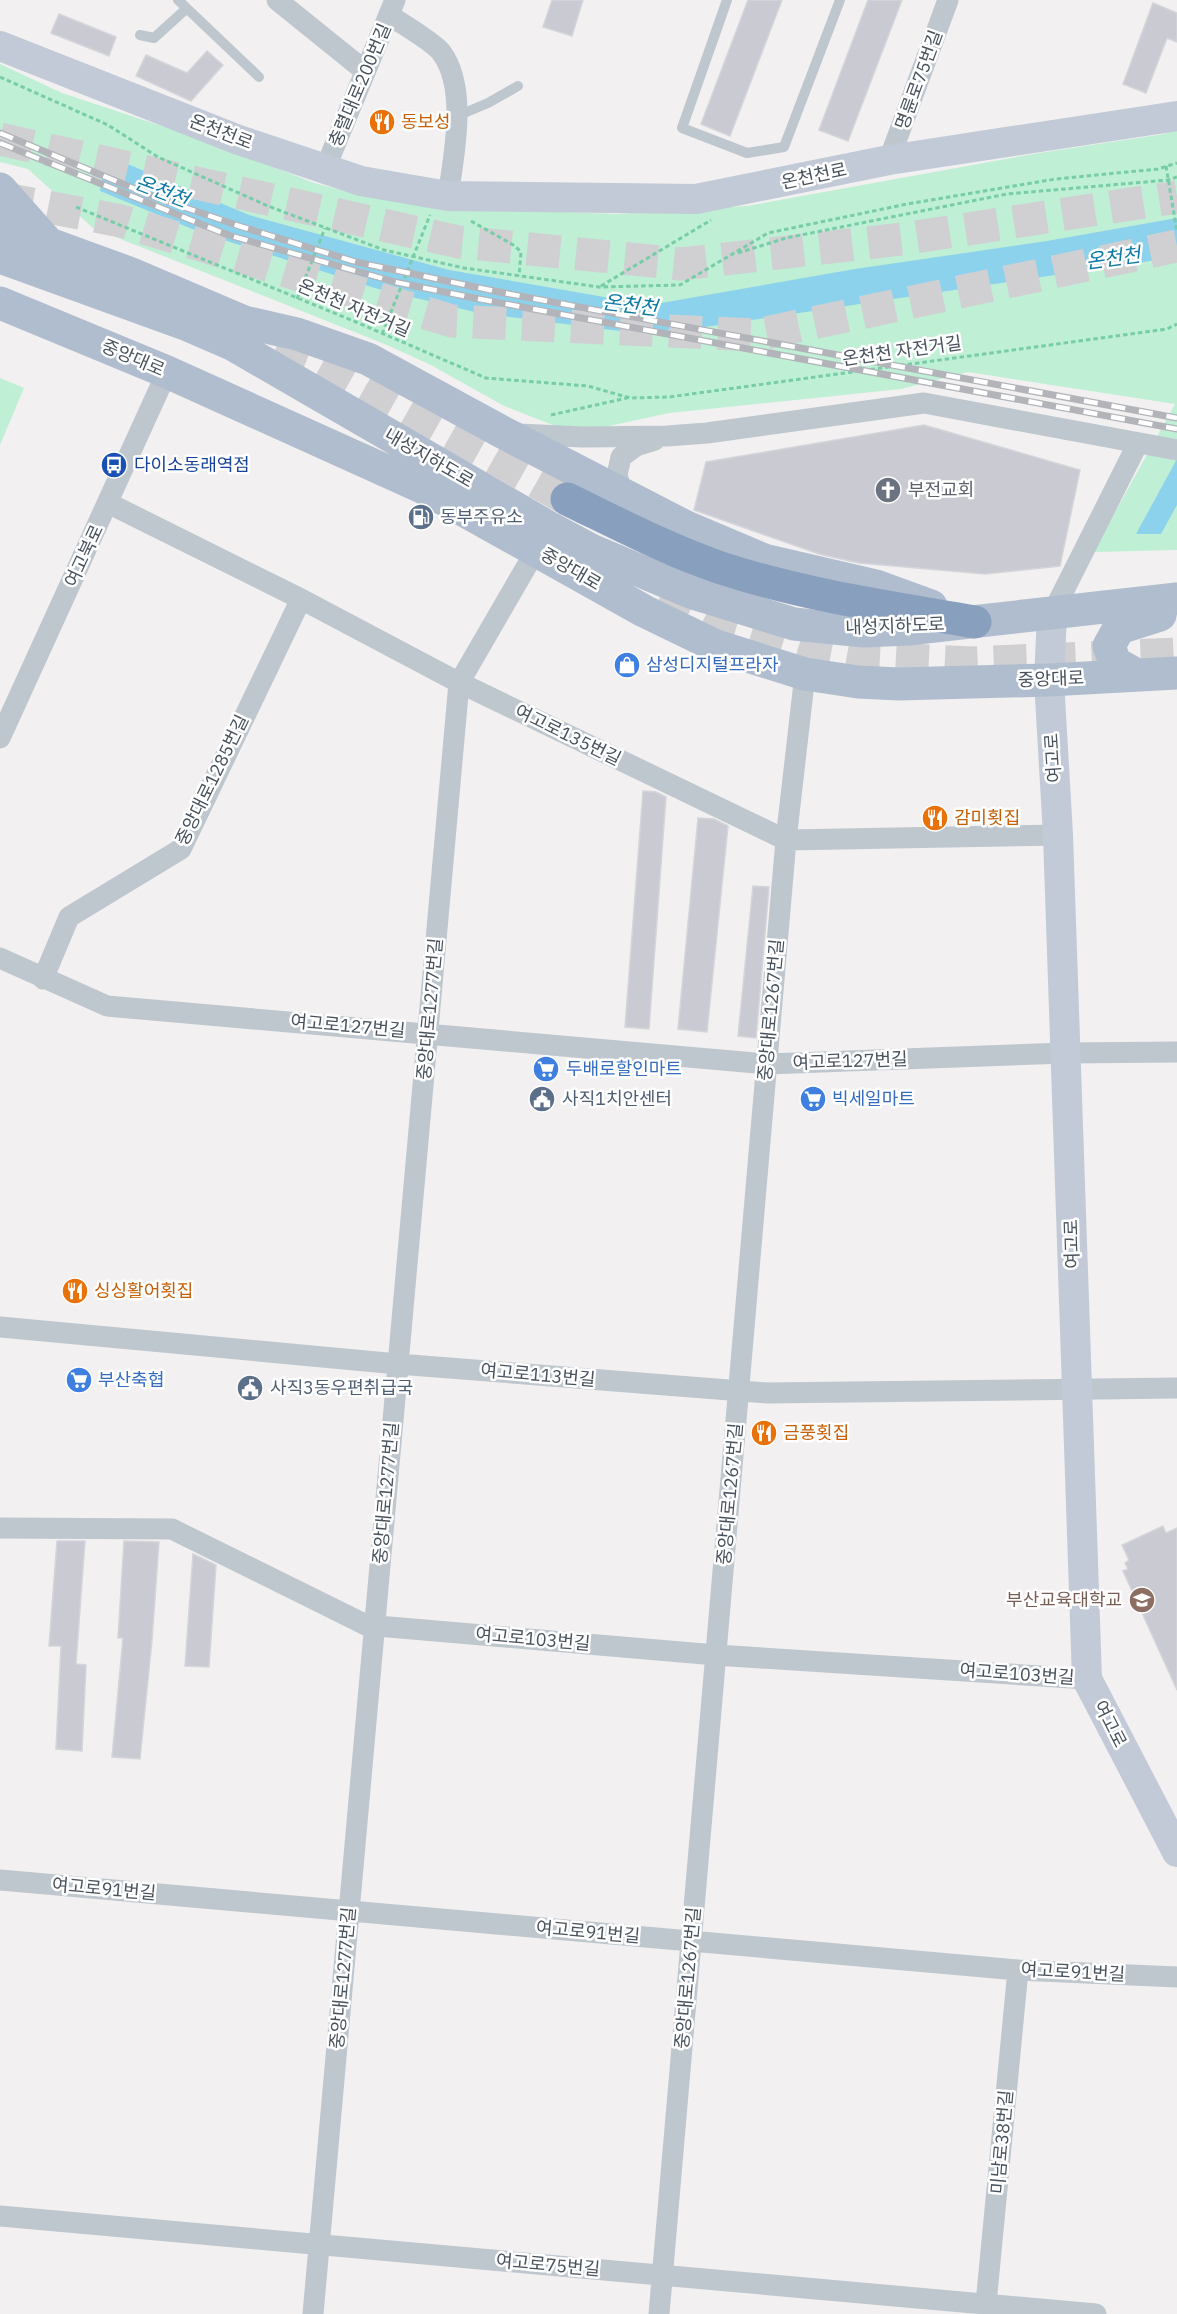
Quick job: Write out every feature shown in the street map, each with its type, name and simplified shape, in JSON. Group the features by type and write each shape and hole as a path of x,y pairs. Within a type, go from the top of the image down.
{"highway":[{"path":"567,499 629,529 720,567 803,591 975,622"}],"main road":[{"name":"온천천로","path":"0,46 236,139 361,181 440,202 696,199 889,160 1177,116"},
{"path":"0,189 50,245"},
{"path":"0,226 129,273 244,322 297,334 368,359 504,433 686,527 764,560 876,586 975,622 1177,599"},
{"name":"내성지하도로","path":"0,257 188,325 232,344 557,532 594,551 693,593 794,624 864,631 975,622"},
{"name":"내성지하도로","path":"0,275 180,345 231,369 378,455 424,488"},
{"name":"중앙대로","path":"0,303 167,372 424,488 644,611 716,646 805,674 858,682 899,684 1048,680 1177,673"},
{"path":"1137,675 1115,663 1109,646 1119,628 1164,614 1177,605"},
{"name":"여고로","path":"1052,614 1048,680 1058,835 1087,1679 1177,1852"}],"street":[{"path":"277,0 365,71"},
{"name":"명륜로75번길","path":"889,160 948,0"},
{"path":"392,7 440,51 452,71 458,125 440,202"},
{"name":"충렬대로200번길","path":"325,169 392,7"},
{"name":"여고북로","path":"0,738 167,372"},
{"path":"504,433 583,437 667,436 707,433 924,403 1177,450"},
{"path":"623,495 617,475 621,457 636,446 667,436"},
{"path":"1052,614 1138,443"},
{"name":"여고로135번길","path":"108,503 301,599 459,683 786,840 1058,835"},
{"name":"중앙대로1277번길","path":"313,2314 459,683 536,549"},
{"name":"중앙대로1285번길","path":"43,979 69,917 181,849 301,599"},
{"name":"중앙대로1267번길","path":"659,2314 786,840 805,674"},
{"name":"여고로127번길","path":"0,958 107,1006 767,1064 1065,1053 1177,1052"},
{"name":"여고로113번길","path":"0,1327 398,1364 739,1391 780,1393 1177,1388"},
{"name":"여고로103번길","path":"0,1528 172,1529 366,1625 716,1655 1087,1679"},
{"name":"여고로91번길","path":"0,1880 1018,1970 1177,1977"},
{"name":"미남로38번길","path":"986,2309 1018,1970"},
{"name":"여고로75번길","path":"0,2216 663,2275 986,2309 1096,2314"}],"lane":[{"path":"178,0 259,77"},
{"path":"727,0 682,128 747,153 784,147 840,0"},
{"path":"140,36 154,38 186,9"},
{"path":"457,116 488,103 518,86"}],"path":[{"path":"1166,166 1177,232"},
{"path":"730,255 786,238 1007,194 1168,180 1177,177"},
{"path":"599,287 708,223 717,214 722,195"},
{"path":"380,337 440,202"},
{"name":"온천천 자전거길","path":"76,207 486,378 588,386 630,398"},
{"path":"469,220 515,246 521,252 519,276"},
{"path":"297,298 325,228"},
{"name":"온천천 자전거길","path":"546,416 630,398 669,397 1167,329 1177,324"}],"green space":[{"path":"0,64 62,93 213,143 314,183 356,194 472,209 617,214 747,206 1033,154 1164,134 1177,129 1177,550 1093,552 1175,404 968,372 901,389 669,413 600,428 563,429 504,406 431,365 387,345 93,228 28,169 0,162"},
{"path":"0,378 24,388 0,445"}],"water":[{"name":"온천천","path":"111,157 249,215 449,270 650,305 855,269 1047,241 1177,218 1177,257 651,335 479,313 378,289 202,233 100,191 104,169"},
{"path":"1177,459 1177,505 1161,534 1136,534"}],"building":[{"path":"552,0 583,0 572,36 543,27"},
{"path":"748,0 782,0 730,136 701,124"},
{"path":"868,0 902,0 848,141 819,130"},
{"path":"1153,3 1177,13 1177,42 1167,38 1146,93 1123,84"},
{"path":"59,14 116,37 109,56 51,33"},
{"path":"207,51 223,65 191,101 136,76 146,55 187,73"},
{"name":"부전교회","path":"924,425 1080,470 1060,566 985,574 859,563 819,554 694,510 706,462"},
{"path":"643,791 656,792 666,797 649,1029 625,1027"},
{"path":"698,818 714,819 728,826 707,1032 678,1029"},
{"path":"753,886 769,887 756,1038 738,1036"},
{"path":"1163,1526 1166,1533 1177,1528 1177,1690 1123,1571 1128,1569 1125,1563 1129,1560 1122,1545"},
{"path":"57,1541 85,1541 76,1664 86,1665 82,1751 56,1749 61,1646 49,1646"},
{"path":"124,1541 159,1542 140,1759 112,1757 123,1638 118,1638"},
{"path":"193,1554 216,1565 209,1667 185,1666"}],"tunnel":[{"path":"0,139 459,242 681,264 902,239 1177,197"},
{"path":"0,198 121,221 452,321 756,335 1177,246"},
{"path":"278,343 319,359 567,499"},
{"path":"662,593 712,618 801,645 870,658 972,663 1177,654"}],"railway":[{"path":"0,133 152,196 356,262 504,293 1177,418"},
{"path":"0,143 228,235 395,282 1177,429"}],"place":[{"name":"동보성","path":"382,122"},
{"name":"다이소동래역점","path":"114,465"},
{"name":"부전교회","path":"888,490"},
{"name":"동부주유소","path":"421,517"},
{"name":"삼성디지털프라자","path":"627,665"},
{"name":"감미횟집","path":"935,818"},
{"name":"두배로할인마트","path":"546,1069"},
{"name":"사직1치안센터","path":"542,1099"},
{"name":"빅세일마트","path":"813,1099"},
{"name":"싱싱활어횟집","path":"75,1291"},
{"name":"부산축협","path":"79,1380"},
{"name":"사직3동우편취급국","path":"250,1388"},
{"name":"금풍횟집","path":"764,1433"},
{"name":"부산교육대학교","path":"1142,1600"}]}
